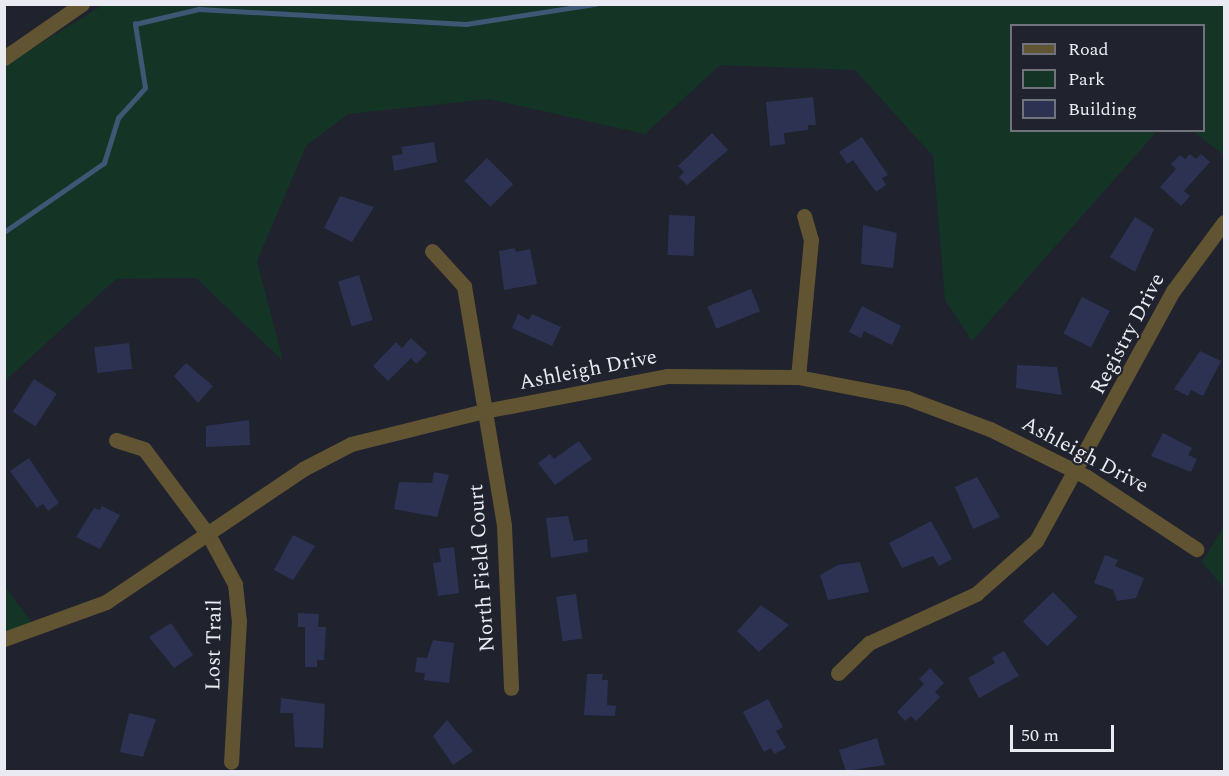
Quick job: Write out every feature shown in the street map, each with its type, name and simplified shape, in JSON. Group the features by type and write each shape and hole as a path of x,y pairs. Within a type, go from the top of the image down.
{"street":[{"path":"4,58 82,4"},
{"path":"798,377 811,240 804,216"},
{"name":"Registry Drive","path":"838,673 869,643 951,608 999,578 1036,541 1077,472 1173,291 1224,222"},
{"name":"North Field Court","path":"432,250 464,286 504,526 511,688"},
{"name":"Ashleigh Drive","path":"4,639 106,602 208,536 303,469 351,444 484,411 667,376 798,377 864,388 949,412 1077,472 1131,502 1196,549"},
{"name":"Lost Trail","path":"116,440 144,449 227,565 238,600 231,762"}],"green space":[{"path":"103,5 1224,5 1224,155 1194,132 1205,132 1205,24 1010,24 1010,132 1156,132 972,341 945,300 933,156 855,70 720,65 645,134 489,99 348,114 306,146 257,261 283,361 196,278 116,279 5,381 4,66"},
{"path":"1224,526 1224,588 1202,562"},
{"path":"5,587 33,624 5,632"}],"building":[{"path":"813,97 816,125 808,125 808,130 784,133 785,144 770,146 766,102"},
{"path":"712,133 728,150 687,185 679,177 684,172 678,166"},
{"path":"862,137 888,175 882,178 886,185 876,192 853,160 847,164 839,152"},
{"path":"434,142 437,162 394,171 392,156 403,154 401,147"},
{"path":"1190,154 1196,159 1201,154 1210,162 1184,191 1190,196 1181,206 1160,187 1176,169 1171,164 1180,155 1185,159"},
{"path":"487,158 513,184 491,207 464,181"},
{"path":"340,196 374,207 352,242 324,228"},
{"path":"669,215 695,216 694,256 668,255"},
{"path":"1135,217 1154,229 1135,272 1110,257"},
{"path":"863,225 897,233 893,268 861,264"},
{"path":"515,248 516,252 530,249 537,284 504,290 499,251"},
{"path":"359,275 373,320 352,326 338,281"},
{"path":"751,289 760,311 716,329 707,307"},
{"path":"1082,297 1110,311 1091,348 1063,334"},
{"path":"862,306 901,326 892,345 864,331 861,338 849,332"},
{"path":"518,314 529,320 532,314 561,327 552,346 512,328"},
{"path":"411,338 427,353 416,364 411,358 388,381 373,366 396,342 402,348"},
{"path":"129,343 132,369 97,373 94,347"},
{"path":"1200,351 1221,361 1203,396 1191,390 1188,396 1174,389"},
{"path":"186,363 213,386 198,403 174,376"},
{"path":"1017,365 1057,367 1062,395 1016,388"},
{"path":"34,379 57,394 35,426 13,412"},
{"path":"249,420 250,445 206,447 206,426"},
{"path":"1163,433 1192,448 1188,455 1197,459 1191,472 1151,456"},
{"path":"579,441 592,459 555,485 538,463 550,454 554,459"},
{"path":"29,458 59,503 48,511 43,504 37,508 10,471"},
{"path":"434,472 449,475 437,517 394,509 399,482 432,483"},
{"path":"977,477 1000,517 973,529 955,487"},
{"path":"102,506 120,515 100,549 76,537 94,508 100,510"},
{"path":"568,516 574,541 587,539 588,552 551,558 546,518"},
{"path":"931,521 952,559 939,566 933,556 902,568 889,543"},
{"path":"293,535 315,546 293,580 274,570"},
{"path":"454,547 459,593 438,596 433,563 441,562 439,549"},
{"path":"1105,555 1118,560 1115,566 1144,578 1136,598 1117,601 1113,590 1094,583"},
{"path":"860,562 869,592 828,600 820,575 838,565"},
{"path":"1053,592 1077,617 1047,646 1023,621"},
{"path":"576,594 582,639 562,641 556,597"},
{"path":"761,605 789,625 759,652 737,631"},
{"path":"298,613 319,614 318,627 326,627 324,660 317,660 317,667 305,667 305,627 298,627"},
{"path":"171,623 193,655 174,668 149,637"},
{"path":"433,640 454,643 449,683 424,680 425,673 415,672 417,657 427,658"},
{"path":"1004,651 1019,676 979,698 968,678 995,663 992,658"},
{"path":"930,668 944,683 935,692 940,697 916,721 911,716 905,721 897,712 924,684 919,679"},
{"path":"587,674 603,674 602,680 608,680 607,705 616,706 615,716 584,715"},
{"path":"281,698 325,704 323,748 295,747 293,713 280,713"},
{"path":"768,699 783,727 776,731 786,748 774,754 771,748 764,752 743,712"},
{"path":"129,713 156,719 143,757 120,752"},
{"path":"447,720 473,751 453,765 433,736"},
{"path":"877,738 885,765 846,771 839,750"}],"waterway":[{"path":"4,232 104,163 118,118 145,88 135,24 199,9 466,24 595,4"}]}
